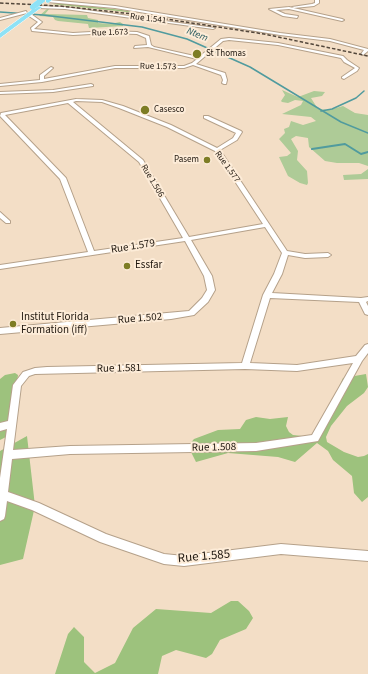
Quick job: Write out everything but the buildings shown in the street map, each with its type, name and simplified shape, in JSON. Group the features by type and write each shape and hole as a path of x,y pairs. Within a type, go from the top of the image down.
{"main road":[{"path":"0,36 45,0"},
{"path":"0,31 28,13"}],"street":[{"path":"45,0 115,7 280,34 326,39 367,50 363,54"},
{"path":"295,9 295,7 315,4 318,2 317,0"},
{"name":"Rue 1.541","path":"36,7 65,8 270,38 262,42"},
{"path":"298,17 284,15 271,9 295,9 342,20"},
{"path":"0,19 28,13"},
{"name":"Rue 1.673","path":"28,13 40,22 32,29 33,30 73,34 132,32 148,37 149,46"},
{"name":"Rue 1.573","path":"0,85 42,81 115,67 176,68 193,64 225,39 262,42 343,57 345,61 357,68 344,78"},
{"path":"135,47 149,46 165,51 200,58"},
{"path":"193,64 223,74 225,80 224,83"},
{"path":"42,81 42,76 51,68"},
{"path":"0,93 53,91 91,85"},
{"name":"Rue 1.577","path":"0,114 82,99 96,100 124,105 174,128 217,150 265,225 285,253"},
{"name":"Rue 1.506","path":"70,102 141,162 187,239"},
{"path":"0,114 63,178 92,254"},
{"path":"206,117 239,132 235,139 217,150"},
{"path":"0,214 8,222"},
{"name":"Rue 1.579","path":"0,267 187,239 265,225"},
{"name":"Rue 1.502","path":"0,331 192,313 205,300 211,290 208,276 187,239"},
{"path":"245,366 266,295 278,274 285,253 305,256 328,255"},
{"path":"266,295 365,299 368,312"},
{"name":"Rue 1.508","path":"8,454 70,450 256,447 315,438 359,359 368,347"},
{"name":"Rue 1.581","path":"0,516 4,495 17,385 26,374 34,372 245,366 297,368 359,359"},
{"path":"0,427 12,422"},
{"name":"Rue 1.585","path":"4,495 35,506 104,538 164,559 184,561 281,549 368,556"}],"green space":[{"path":"59,3 122,10 137,13 52,4"},
{"path":"50,8 45,14 87,15 88,18 98,20 98,23 110,24 120,22 123,26 89,28 88,24 58,21 53,17 39,16"},
{"path":"282,90 298,97 314,91 325,92 322,96 311,98 318,109 329,110 343,106 355,113 368,115 368,166 359,163 337,163 325,161 309,147 308,138 296,136 291,139 298,151 297,160 307,171 308,183 307,185 300,183 288,176 279,157 287,156 291,153 279,139 285,133 284,129 289,127 291,121 303,125 316,121 311,117 282,114 301,105 303,101 295,100 288,103 282,102 281,101 285,95"},
{"path":"368,169 368,179 344,180 343,175 361,174"},
{"path":"15,373 18,375 12,423 6,437 0,440 0,379 5,375"},
{"path":"366,374 368,387 364,393 347,406 331,426 326,437 327,442 344,452 358,457 368,454 368,497 362,502 354,493 352,476 333,460 328,451 317,443 295,462 278,457 228,453 196,462 188,446 194,439 218,430 240,429 246,420 256,417 270,419 288,417 286,426 289,432 293,435 312,437 320,428 343,378"},
{"path":"27,436 35,506 23,559 0,565 0,451"},
{"path":"231,601 238,601 249,611 253,618 246,629 220,640 212,654 206,658 176,650 162,656 158,674 55,674 68,634 74,627 84,637 84,662 95,673 115,663 133,628 156,609 211,613"}],"waterway":[{"name":"Ntem","path":"0,12 43,15 142,27 187,39 250,67 322,111"},
{"path":"322,111 332,109 356,98 364,91"},
{"name":"Ntem","path":"322,111 341,122 368,133"},
{"path":"312,149 345,144 361,154 368,152"}],"railway":[{"path":"0,3 60,6 133,14 264,34 368,56"}],"place":[{"name":"St Thomas","path":"197,54"},
{"name":"Casesco","path":"145,110"},
{"name":"Pasem","path":"207,160"},
{"name":"Essfar","path":"127,266"},
{"name":"Institut Florida Formation (iff)","path":"13,324"}]}
